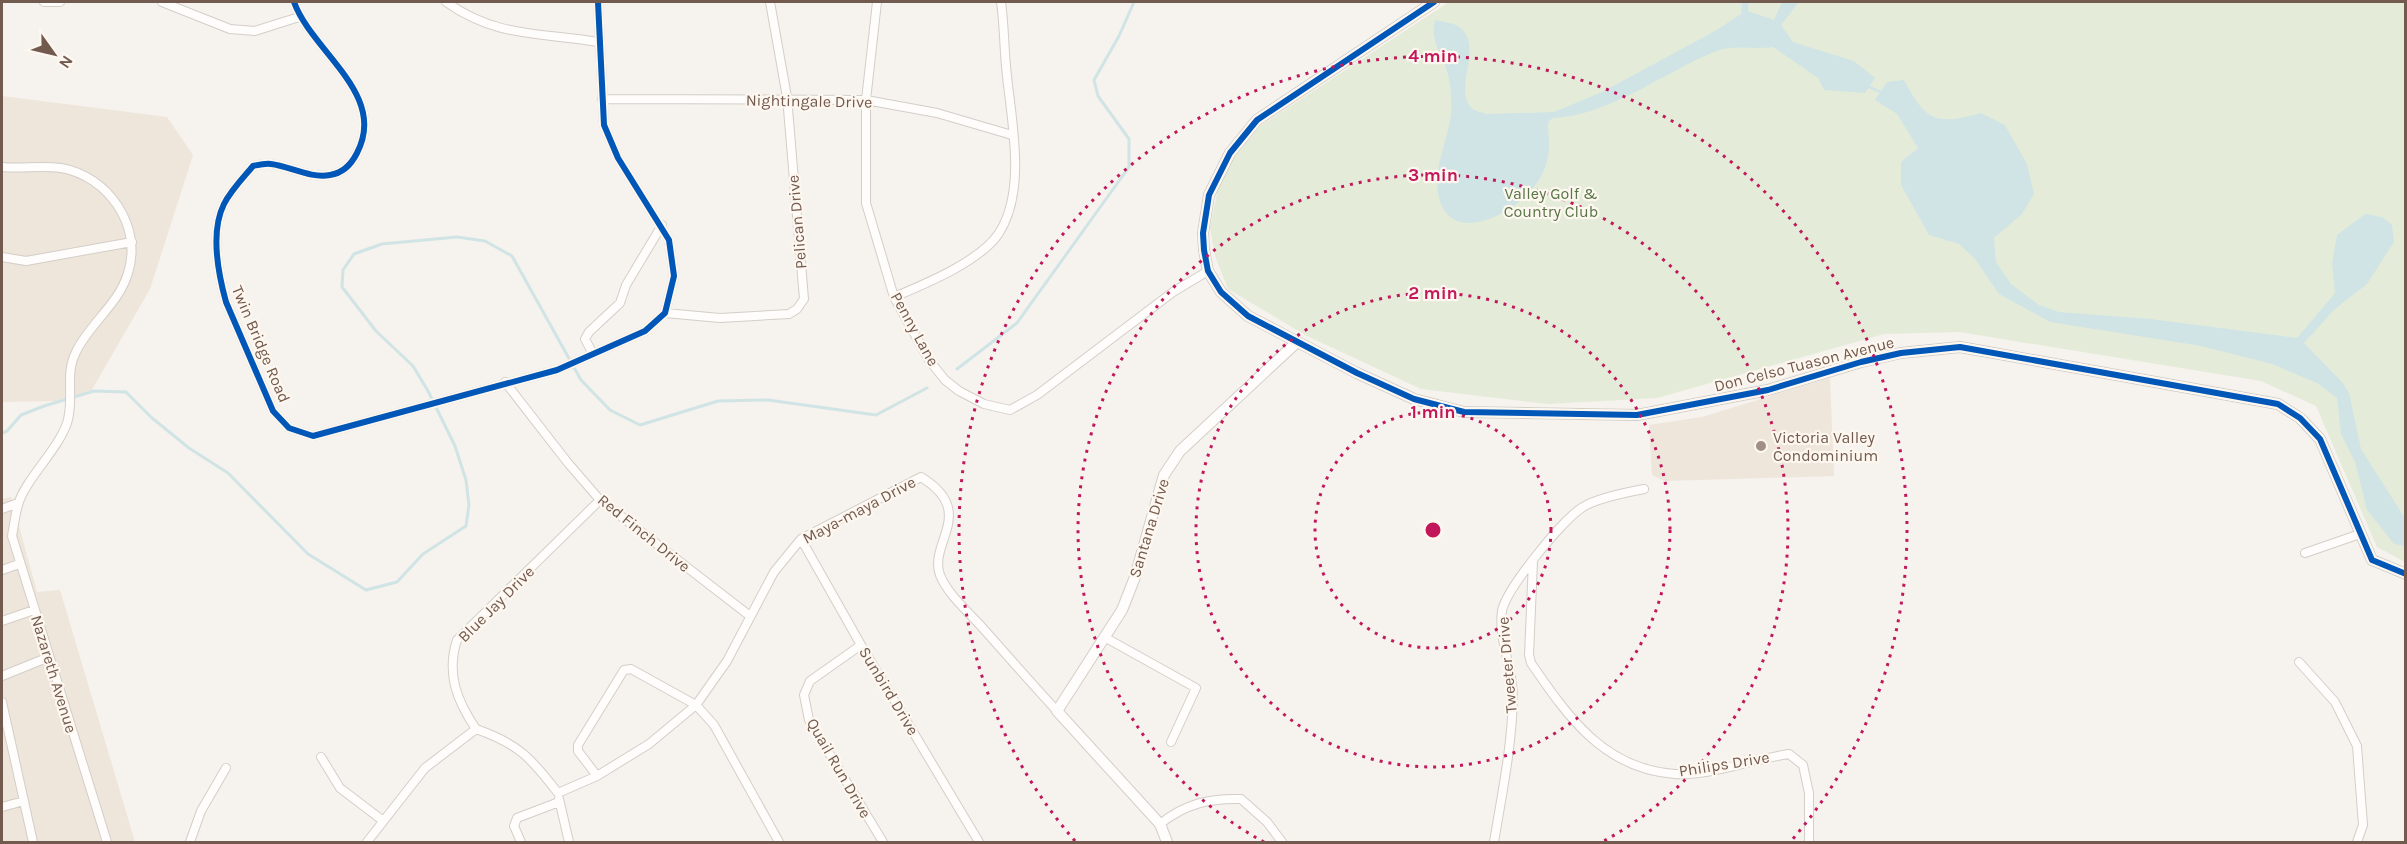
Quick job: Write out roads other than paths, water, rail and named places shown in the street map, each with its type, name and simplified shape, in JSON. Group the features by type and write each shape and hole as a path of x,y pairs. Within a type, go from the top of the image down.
{"street":[{"path":"44,2 60,2"},
{"path":"162,2 185,5 230,29 255,31 299,16"},
{"name":"Twin Bridge Road","path":"294,2 299,16 353,87 365,111 364,140 351,166 329,176 270,164 253,166 224,205 216,239 221,284 226,302 273,411 289,428 313,436 442,399 556,370 645,331 665,313"},
{"path":"446,2 466,16 512,32 598,42"},
{"path":"598,2 598,42 604,125 618,158 662,225 674,259 671,295 665,313"},
{"name":"Pelican Drive","path":"665,313 720,318 789,314 797,309 804,299 787,97 770,2"},
{"name":"Penny Lane","path":"877,2 866,100 866,203 894,297 929,360 945,380 959,392 984,404 1010,410 1037,395 1173,292 1208,271"},
{"path":"894,297 934,280 974,256 999,233 1012,200 1016,158 1001,2"},
{"name":"Don Celso Tuason Avenue","path":"1434,2 1257,120 1230,153 1209,195 1203,233 1208,271 1221,292 1248,316 1296,343 1414,399 1464,412 1515,415 1637,415 1768,390 1861,362 1901,353 1960,347 2278,404 2300,418 2320,439 2372,560 2406,574"},
{"name":"Nightingale Drive","path":"602,99 709,100 787,97 866,100 938,113 1012,135"},
{"path":"2,167 60,168 88,177 108,192 125,218 132,243 128,273 114,300 76,351 69,370 70,406 67,423 18,503 2,509"},
{"path":"590,355 585,339 589,332 620,303 626,285 662,225"},
{"path":"2,257 26,261 132,243"},
{"name":"Santana Drive","path":"1057,711 1122,610 1135,577 1164,475 1180,451 1296,343"},
{"name":"Red Finch Drive","path":"505,382 600,500 750,616"},
{"name":"Maya-maya Drive","path":"558,793 597,776 649,744 696,705 727,661 774,572 801,539 910,480 921,477 935,485 945,501 949,525 940,558 939,573 966,611 1160,824"},
{"name":"Tweeter Drive","path":"1494,843 1511,739 1513,694 1502,630 1502,609 1513,587 1547,542 1583,507 1644,489"},
{"name":"Blue Jay Drive","path":"476,729 461,707 456,692 451,658 457,640 600,500"},
{"name":"Nazareth Avenue","path":"18,503 12,536 107,843"},
{"path":"2305,553 2360,534"},
{"name":"Sunbird Drive","path":"801,539 979,843"},
{"name":"Philips Drive","path":"1533,561 1529,638 1531,663 1562,708 1592,740 1630,765 1676,774 1789,754 1803,765 1809,793 1809,843"},
{"path":"2,570 20,564"},
{"path":"2,621 34,610"},
{"path":"1106,638 1196,688 1171,742"},
{"name":"Quail Run Drive","path":"861,645 810,681 804,695 809,720 883,843"},
{"path":"2,676 49,657"},
{"path":"2300,662 2335,702 2357,746 2363,825 2357,843"},
{"path":"597,776 578,751 578,745 624,670 631,669 696,705 714,725 779,843"},
{"path":"2,702 33,843"},
{"path":"367,843 382,820 425,768 476,729 505,739 533,760 558,793 569,843"},
{"path":"321,757 340,788 382,820"},
{"path":"190,843 201,812 226,768"},
{"path":"1167,843 1160,824 1178,810 1214,798 1241,799 1266,822 1282,843"},
{"path":"2,807 24,801"},
{"path":"521,843 514,826 517,818 560,802"}],"waterway":[{"path":"957,369 1017,323 1129,167 1129,139 1098,96 1094,80 1119,36 1134,2"},
{"path":"1867,86 1883,93"},
{"path":"2,433 7,431 21,415 44,406 94,391 126,392 152,418 189,448 228,473 308,554 366,590 397,582 423,554 466,526 469,505 466,480 455,446 428,391 413,366 376,331 342,287 343,270 354,254 382,244 457,237 485,241 512,256 581,380 610,410 640,425 718,401 768,400 876,415 927,388"}],"place":[{"name":"Victoria Valley Condominium","path":"1761,446"}],"park label":[{"name":"Valley Golf & Country Club","path":"1551,202"}]}
